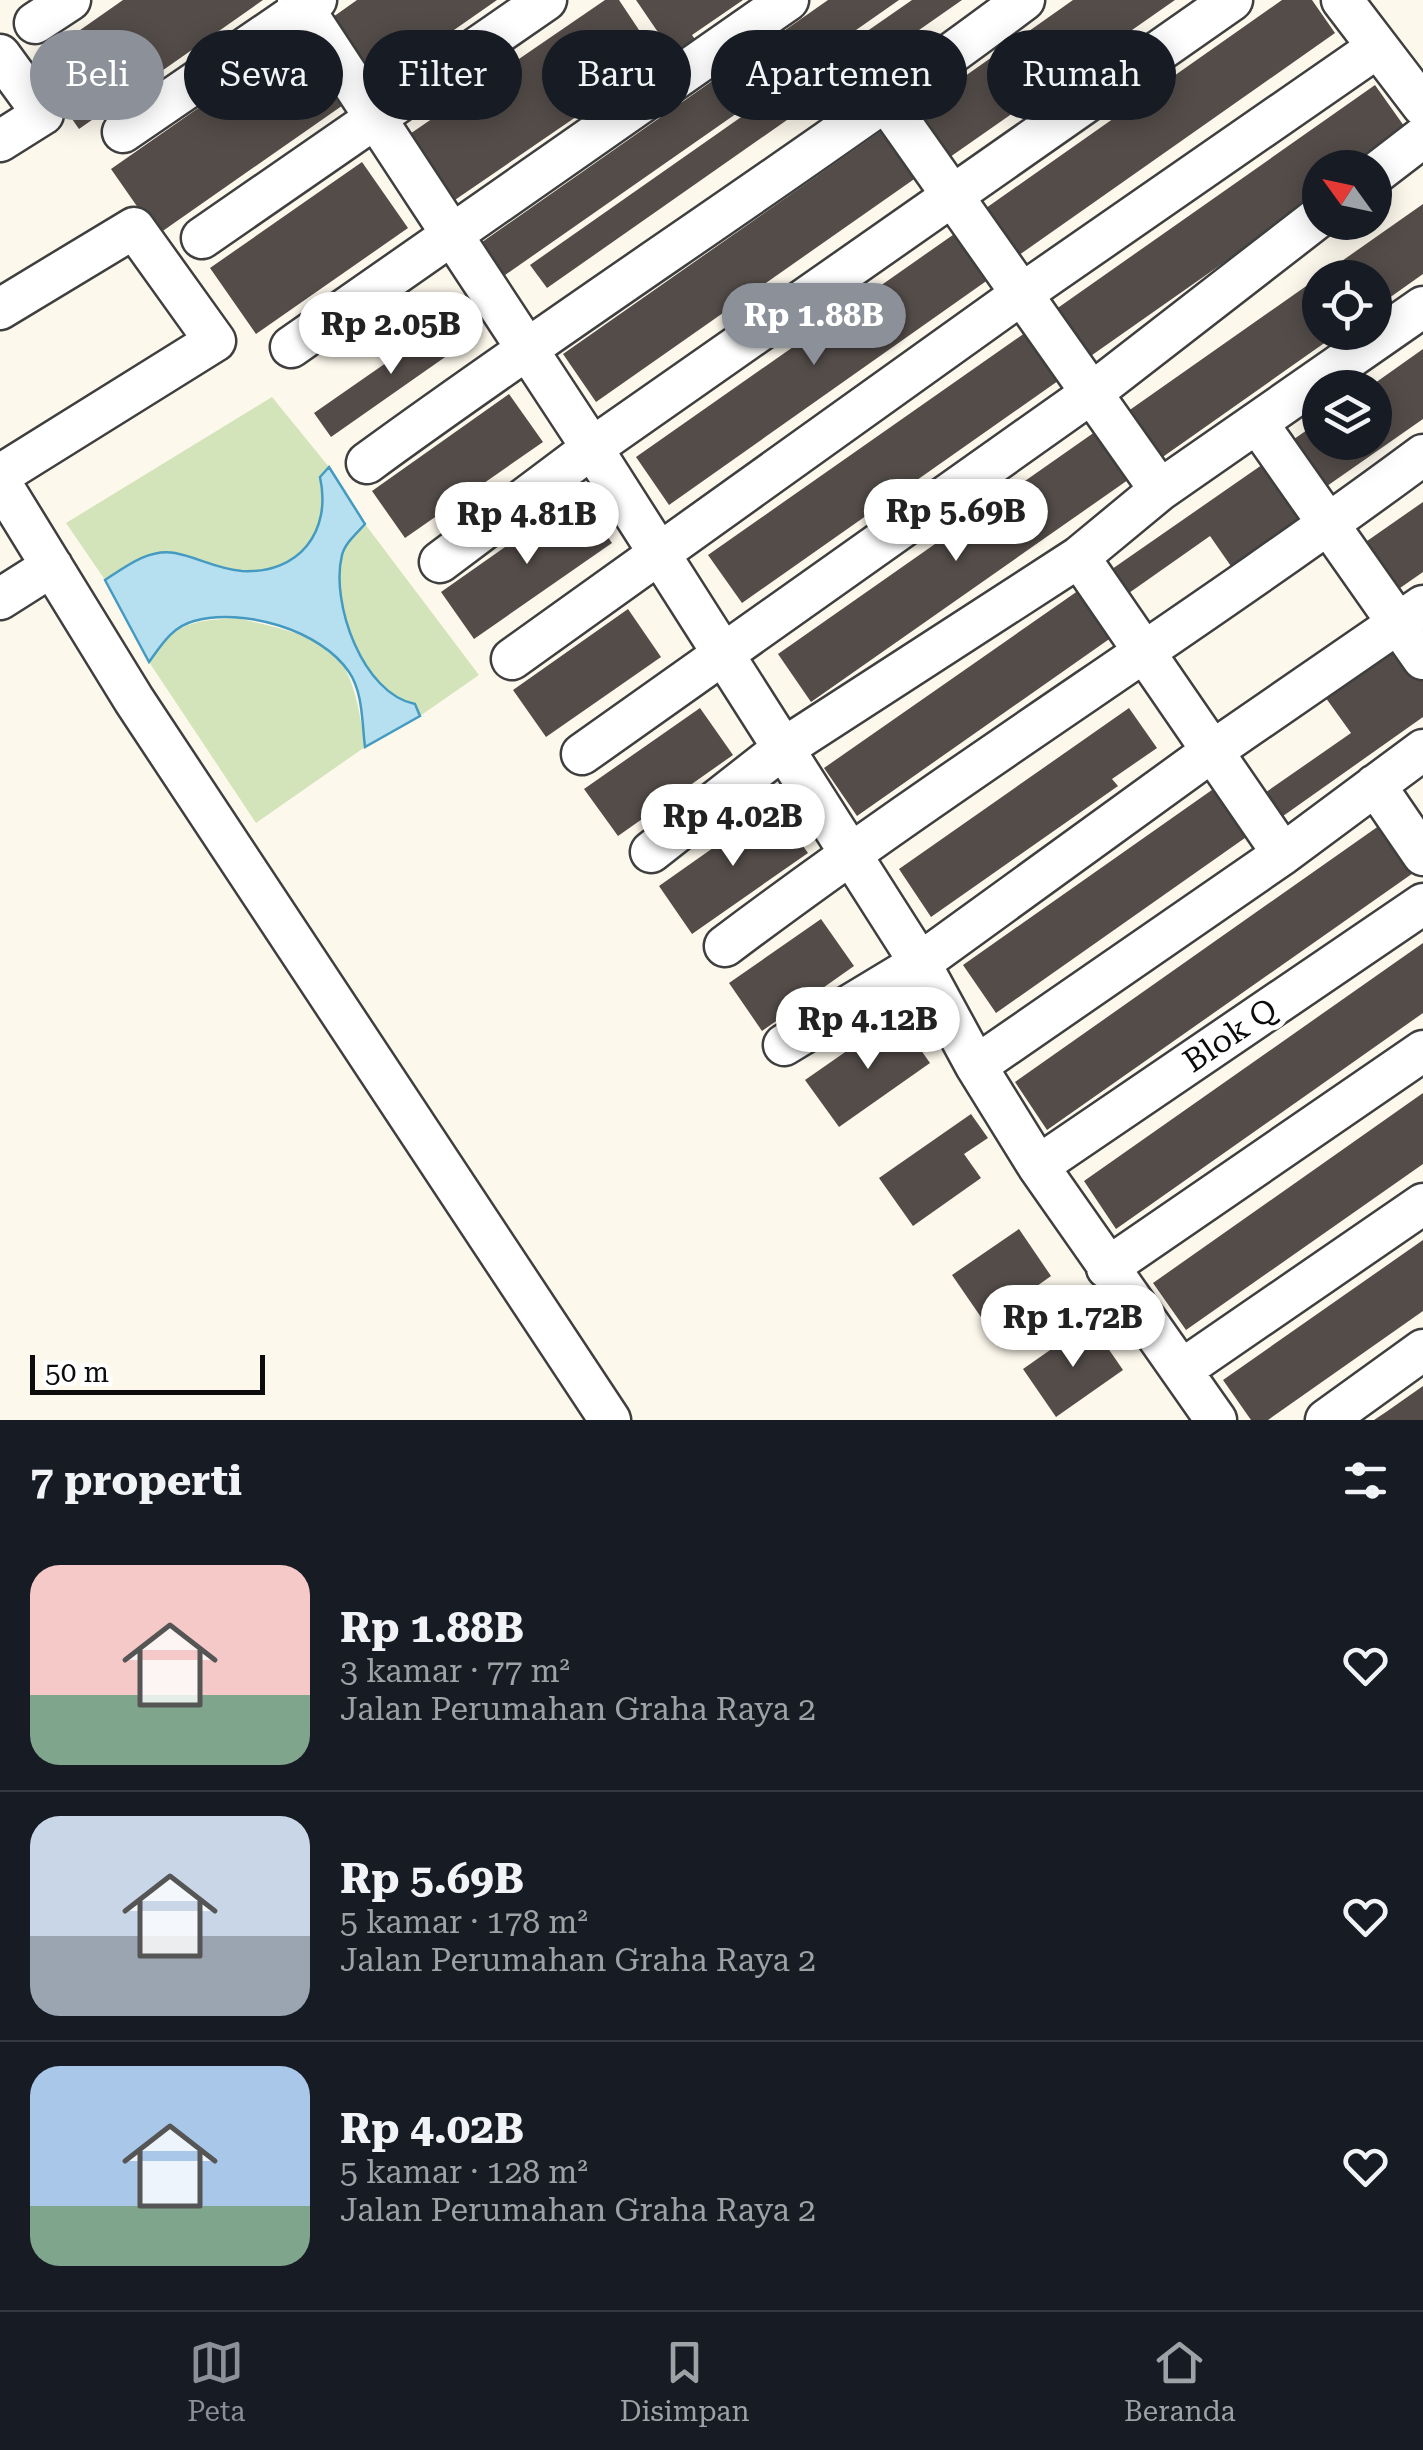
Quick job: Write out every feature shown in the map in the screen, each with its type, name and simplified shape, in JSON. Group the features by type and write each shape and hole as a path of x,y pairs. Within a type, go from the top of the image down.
{"street":[{"path":"36,24 70,0"},
{"path":"503,30 546,0"},
{"path":"291,346 788,0"},
{"path":"967,43 1024,0"},
{"path":"440,562 592,448 1232,0"},
{"path":"1342,0 1423,106"},
{"path":"122,132 306,3 363,97"},
{"path":"512,658 1024,293 1378,47"},
{"path":"0,55 44,114 0,141"},
{"path":"202,238 375,120"},
{"path":"377,120 592,448 920,962 976,1066 1038,1166 1216,1420"},
{"path":"366,463 525,347 862,120"},
{"path":"899,120 1160,490"},
{"path":"1392,161 1423,137"},
{"path":"0,309 134,228 214,341 0,474"},
{"path":"582,754 1093,392 1302,230"},
{"path":"651,852 782,750 1079,557 1160,490 1423,307"},
{"path":"1258,424 1330,524 1410,615 1423,659"},
{"path":"724,946 848,853 1144,653 1423,455"},
{"path":"0,482 134,700 610,1420"},
{"path":"1079,557 1283,854"},
{"path":"0,599 52,566"},
{"path":"784,1045 920,962 1211,752 1410,615"},
{"path":"976,1066 1283,854 1423,750"},
{"path":"1376,785 1423,855"},
{"name":"Blok Q","path":"1038,1166 1423,904"},
{"path":"1107,1268 1423,1051"},
{"path":"1183,1368 1423,1204"},
{"path":"1326,1420 1423,1350"}],"green space":[{"path":"272,397 329,467 320,477 321,515 307,545 295,557 262,570 232,570 175,553 156,553 105,580 66,523"},
{"path":"365,524 479,675 420,716 415,704 396,697 380,683 354,644 346,621 341,597 342,555"},
{"path":"237,618 296,633 332,652 353,687 365,747 256,823 149,662 168,639 186,626"}],"water":[{"path":"329,467 365,524 342,555 340,575 341,597 354,644 380,683 396,697 415,704 420,716 365,747 354,680 320,644 257,620 213,617 180,627 149,662 105,580 138,560 165,552 242,571 280,565 307,546 316,532 321,515 320,477"}],"building":[{"path":"123,0 263,0 220,30 184,30 184,55 164,69 164,30 80,30"},
{"path":"357,0 497,0 454,30 363,30 363,61 333,17"},
{"path":"605,0 619,0 639,30 561,30"},
{"path":"636,0 743,0 692,35 701,48 691,55 691,30 656,30"},
{"path":"828,0 899,0 856,30 785,30"},
{"path":"912,0 962,0 919,30 869,30"},
{"path":"1073,0 1175,0 1132,30 1030,30"},
{"path":"1282,0 1312,0 1335,33 1012,260 979,213 1111,120 1176,120 1176,75"},
{"path":"542,43 542,120 572,120 449,204 404,138 430,120 522,120 522,57"},
{"path":"987,61 987,120 1003,120 940,164 909,120 967,120 967,75"},
{"path":"711,82 711,120 727,120 498,280 475,247 657,120 691,120 691,96"},
{"path":"1375,85 1409,133 1385,150 1302,150 1302,208 1085,360 1052,312"},
{"path":"184,118 322,120 157,235 111,169"},
{"path":"73,120 92,120 79,129"},
{"path":"737,120 787,120 547,288 530,265"},
{"path":"887,127 920,175 596,402 563,354"},
{"path":"362,162 408,228 256,334 210,268"},
{"path":"1423,204 1423,274 1392,296 1392,260 1343,260 1372,240 1392,240 1392,226"},
{"path":"960,230 992,277 669,505 636,457"},
{"path":"1302,289 1302,350 1314,350 1157,461 1124,414"},
{"path":"452,317 468,341 331,437 314,413"},
{"path":"1032,328 1065,376 742,603 708,555"},
{"path":"1423,349 1423,419 1392,441 1392,371"},
{"path":"509,394 543,442 405,538 372,491"},
{"path":"1102,427 1135,475 811,702 778,654"},
{"path":"1302,434 1302,460 1364,460 1317,493 1284,446"},
{"path":"1269,460 1311,519 1235,572 1210,536 1119,600 1102,576"},
{"path":"579,495 612,543 474,639 441,592"},
{"path":"1423,502 1423,572 1390,595 1357,548"},
{"path":"1082,588 1115,635 857,816 824,768"},
{"path":"628,609 661,657 546,737 513,690"},
{"path":"1396,643 1423,681 1423,717 1276,821 1259,797 1351,733 1323,694"},
{"path":"700,708 733,755 618,836 584,789"},
{"path":"1129,708 1157,748 1112,779 1118,786 931,917 899,869"},
{"path":"1219,785 1252,833 996,1013 963,965"},
{"path":"774,805 808,853 692,934 659,886"},
{"path":"1383,823 1416,871 1047,1130 1015,1082"},
{"path":"821,919 854,966 762,1031 729,983"},
{"path":"1423,943 1423,1013 1116,1229 1084,1181"},
{"path":"897,1016 930,1063 839,1127 805,1080"},
{"path":"1423,1093 1423,1164 1186,1330 1153,1283"},
{"path":"971,1114 988,1138 964,1154 981,1178 913,1226 879,1178"},
{"path":"1019,1229 1051,1276 985,1323 952,1275"},
{"path":"1423,1240 1423,1311 1268,1420 1251,1420 1223,1380"},
{"path":"1090,1322 1123,1370 1056,1417 1023,1369"},
{"path":"1423,1386 1423,1420 1374,1420 1386,1412"}]}
